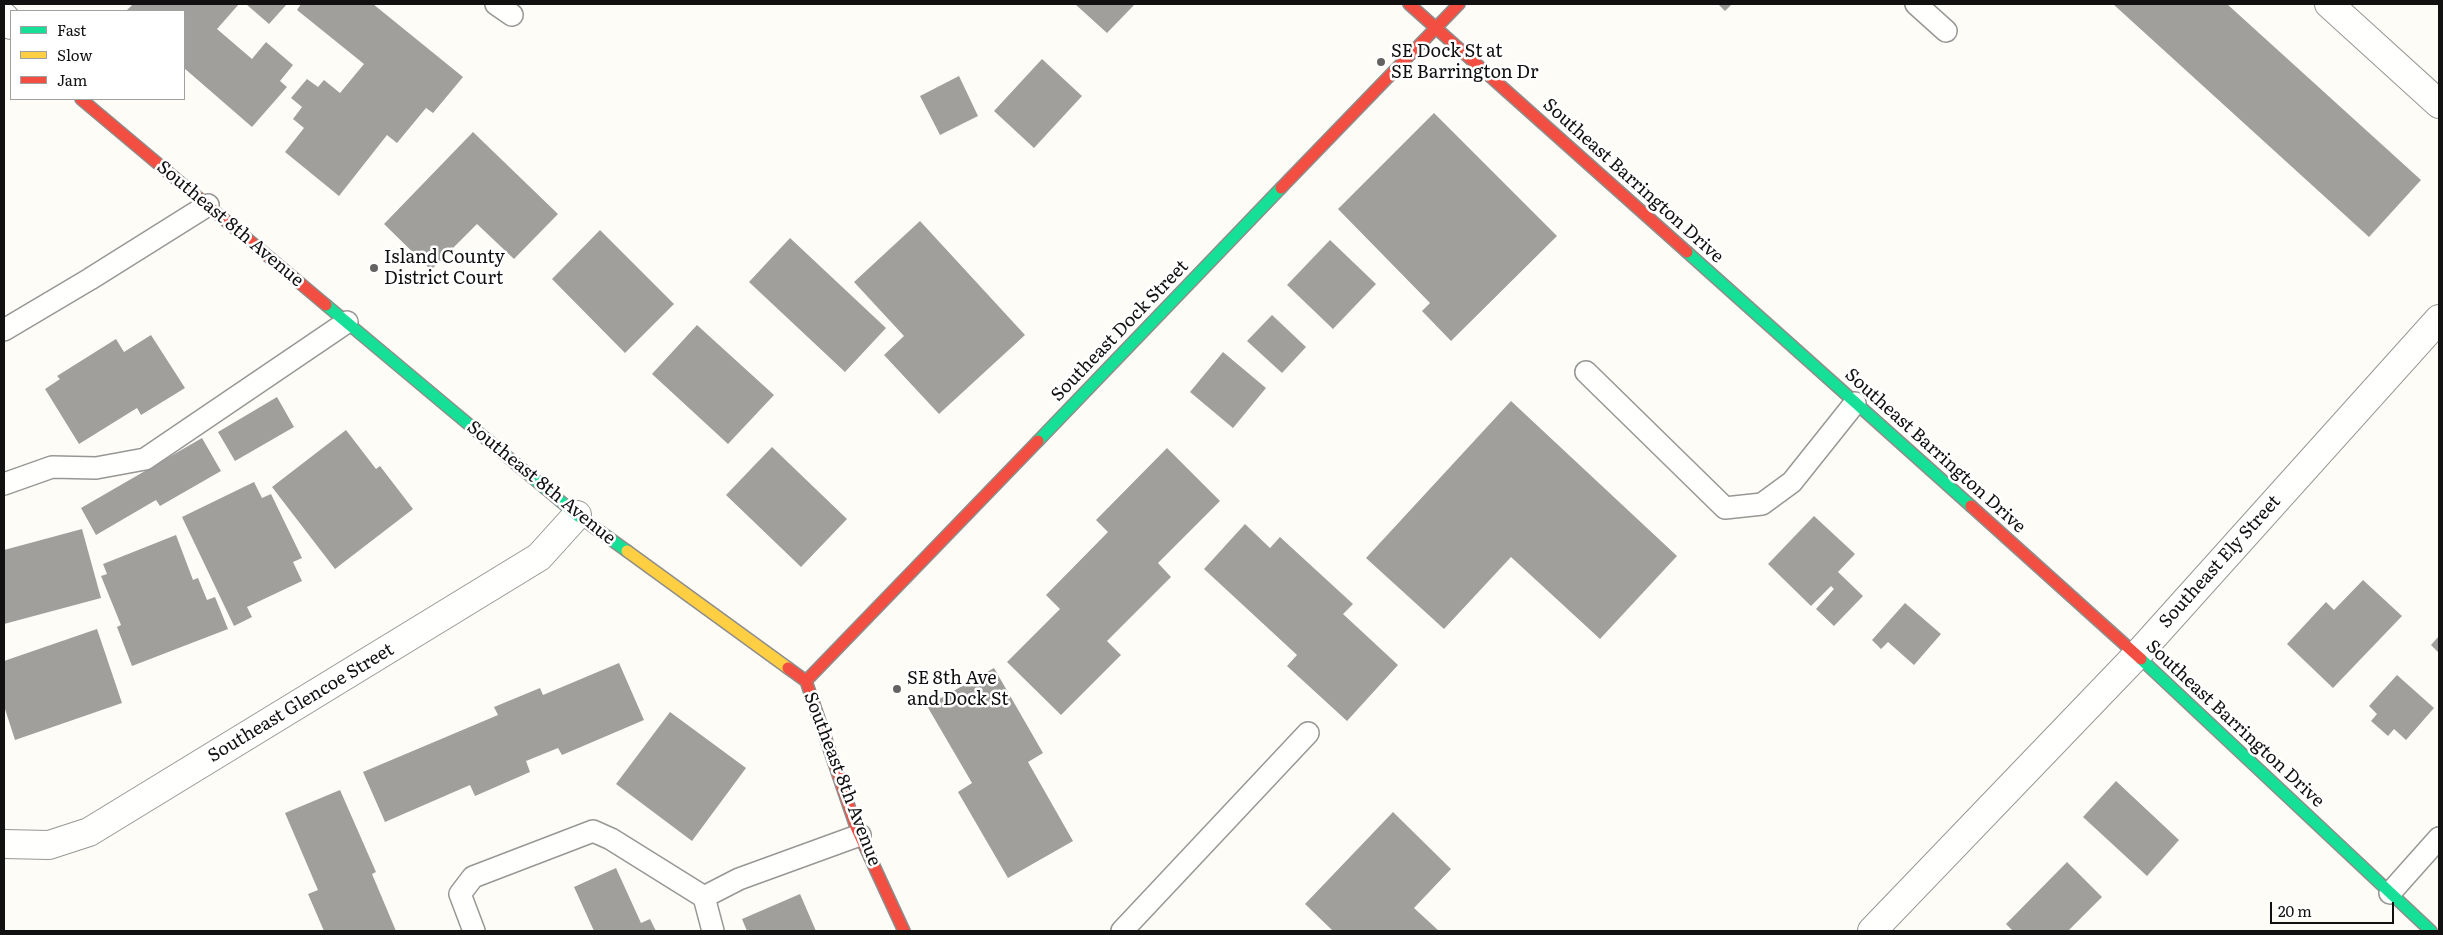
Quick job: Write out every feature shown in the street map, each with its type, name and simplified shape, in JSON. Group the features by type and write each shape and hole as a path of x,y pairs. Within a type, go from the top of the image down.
{"street":[{"name":"Southeast Barrington Drive","path":"1409,4 2136,655 2431,931"},
{"name":"Southeast Dock Street","path":"806,681 1437,29 1459,4"},
{"path":"2329,4 2439,104"},
{"name":"Southeast 8th Avenue","path":"82,100 576,514 806,681 860,835 904,931"},
{"name":"Southeast Ely Street","path":"1872,931 2136,655 2439,319"},
{"name":"Southeast Glencoe Street","path":"4,844 49,845 89,832 539,557 576,514"}],"lane":[{"path":"1916,4 1946,31"},
{"path":"4,328 90,279 208,205"},
{"path":"4,484 52,467 96,468 145,460 347,322"},
{"path":"1586,372 1725,508 1762,504 1792,482 1855,403"},
{"path":"1122,931 1308,733"},
{"path":"474,931 460,894 473,877 593,831 611,839 704,896 713,931"},
{"path":"704,896 740,880 860,835"},
{"path":"2390,893 2439,838"}],"building":[{"path":"133,4 239,4 217,29 252,59 266,42 293,65 280,81 287,87 252,127 185,69 185,10 127,10"},
{"path":"246,4 287,4 269,24"},
{"path":"301,4 373,4 463,77 433,113 426,108 397,143 387,135 339,196 285,152 304,128 293,119 302,107 291,98 307,79 318,87 324,80 340,93 364,64 297,10"},
{"path":"1075,4 1135,4 1107,33"},
{"path":"1718,4 1732,4 1725,11"},
{"path":"2113,4 2227,4 2421,180 2369,237"},
{"path":"1042,59 1082,96 1034,148 994,111"},
{"path":"959,76 978,116 940,135 920,96"},
{"path":"1434,113 1557,236 1451,341 1422,311 1430,303 1338,209"},
{"path":"473,132 558,214 514,259 477,224 431,270 384,224"},
{"path":"920,221 1025,335 939,414 884,355 904,336 854,282"},
{"path":"600,230 674,304 625,353 552,279"},
{"path":"790,238 886,328 845,372 749,282"},
{"path":"1330,240 1376,284 1333,329 1287,285"},
{"path":"1272,315 1306,347 1282,373 1247,341"},
{"path":"697,325 774,395 728,444 652,374"},
{"path":"151,335 185,388 141,415 137,408 79,444 45,389 60,379 57,376 116,339 124,352"},
{"path":"1223,352 1266,388 1233,428 1190,392"},
{"path":"277,397 294,427 235,461 218,432"},
{"path":"1511,401 1677,556 1600,639 1511,557 1444,629 1366,558"},
{"path":"346,430 376,469 380,466 413,509 335,569 272,487"},
{"path":"202,438 221,471 160,506 156,500 96,535 81,508"},
{"path":"772,447 847,519 801,567 726,495"},
{"path":"1167,448 1220,501 1158,563 1171,577 1107,641 1121,655 1061,715 1007,662 1060,609 1046,595 1108,532 1096,520"},
{"path":"254,482 262,498 271,494 302,558 293,562 302,581 247,607 252,617 234,626 182,517"},
{"path":"1814,516 1855,554 1838,572 1863,596 1834,626 1816,609 1834,589 1831,586 1811,606 1768,564"},
{"path":"1245,524 1270,548 1280,537 1353,604 1343,614 1398,665 1347,721 1287,666 1297,655 1204,569"},
{"path":"82,529 101,598 4,624 4,550"},
{"path":"176,535 193,580 198,578 207,600 215,597 228,629 132,666 117,627 121,625 101,576 107,574 103,564"},
{"path":"2363,580 2402,616 2333,688 2287,644 2326,602 2334,610"},
{"path":"1905,603 1941,634 1914,665 1888,642 1881,649 1872,640"},
{"path":"97,629 122,703 15,740 4,706 4,661"},
{"path":"2439,636 2439,653 2431,645"},
{"path":"619,663 644,720 562,755 558,748 526,761 530,772 475,796 470,785 385,822 363,772 498,715 494,707 540,688 543,695"},
{"path":"994,668 1043,753 1028,762 1073,841 1008,878 958,792 972,783 927,706"},
{"path":"2397,675 2434,708 2406,740 2394,729 2388,736 2371,721 2377,714 2369,706"},
{"path":"670,712 746,768 692,841 616,784"},
{"path":"2116,781 2179,840 2147,876 2083,817"},
{"path":"340,790 376,872 372,874 396,931 324,931 308,894 318,890 285,813"},
{"path":"1393,812 1451,869 1414,908 1439,931 1333,931 1305,904"},
{"path":"2067,862 2102,897 2068,931 2013,931 2006,924"},
{"path":"616,868 641,923 650,919 656,931 594,931 574,887"},
{"path":"800,894 816,931 747,931 742,919"}],"traffic: fast":[{"path":"1038,441 1281,188"},
{"path":"1687,252 1971,506"},
{"path":"326,305 577,515 627,551"},
{"path":"2141,659 2431,931"}],"traffic: slow":[{"path":"627,551 788,668"}],"traffic: jam":[{"path":"1409,4 1687,252"},
{"path":"1281,188 1459,4"},
{"path":"82,100 326,305"},
{"path":"806,681 1038,441"},
{"path":"1971,506 2141,659"},
{"path":"788,668 806,681 856,827 904,931"}],"place":[{"name":"SE Dock St at SE Barrington Dr","path":"1381,62"},
{"name":"Island County District Court","path":"374,268"},
{"name":"SE 8th Ave and Dock St","path":"897,689"}]}
